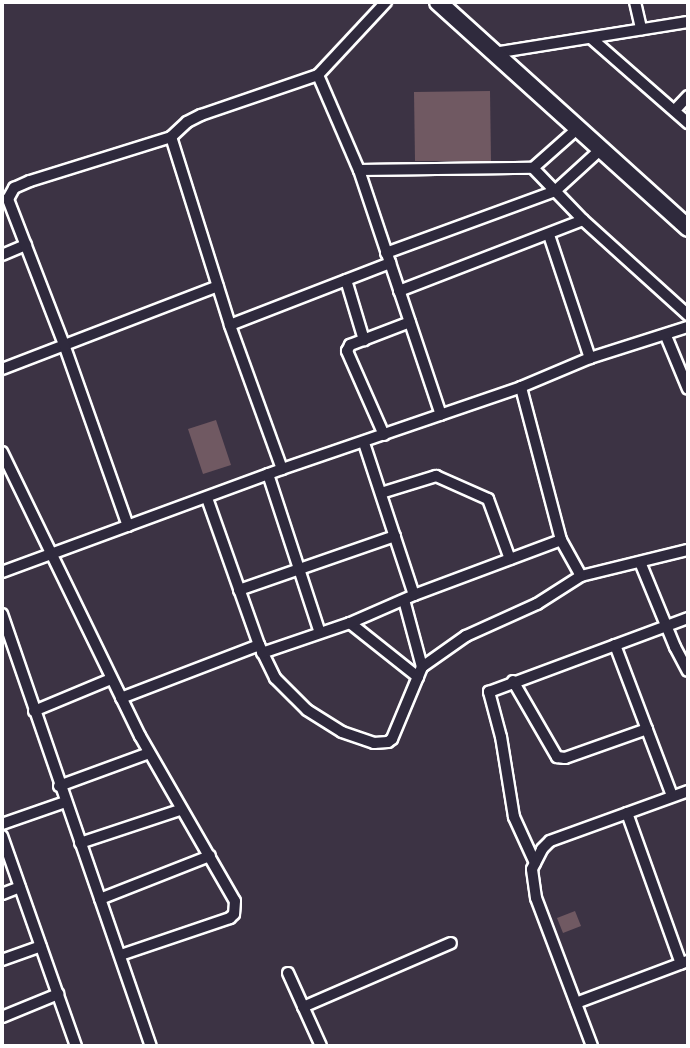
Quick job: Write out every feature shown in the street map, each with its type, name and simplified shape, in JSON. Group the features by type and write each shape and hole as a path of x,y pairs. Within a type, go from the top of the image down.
{"street":[{"path":"128,526 65,346 8,202 8,195 14,188 171,137 187,122 201,115 318,75 386,2"},
{"path":"438,2 686,222"},
{"path":"635,2 641,29"},
{"path":"494,53 688,22"},
{"path":"592,39 688,123"},
{"path":"318,75 359,170 441,415"},
{"path":"675,110 688,96"},
{"path":"359,170 533,168 578,128"},
{"path":"171,137 230,325 282,469"},
{"path":"230,325 346,281 388,258 555,191 601,149"},
{"path":"533,168 583,220 688,315"},
{"path":"399,291 583,220"},
{"path":"549,235 590,358"},
{"path":"2,255 26,245"},
{"path":"346,281 364,340"},
{"path":"2,369 218,286"},
{"path":"384,436 347,351 351,345 410,322"},
{"path":"2,572 282,469 521,387 590,358 688,327"},
{"path":"666,336 688,389"},
{"path":"521,387 561,540 581,576"},
{"path":"364,443 395,536 409,597 420,672"},
{"path":"2,452 111,680 149,753 180,810 232,893 235,907 230,918 121,955"},
{"path":"268,474 320,633"},
{"path":"380,493 440,476 488,499 510,559"},
{"path":"207,498 260,649 275,678 307,710 342,732 374,743 384,743 392,739 420,672 466,636 537,604 581,576 688,550"},
{"path":"239,590 395,536"},
{"path":"121,698 260,649 350,623 409,597 561,540"},
{"path":"640,562 688,671"},
{"path":"2,614 7,650 34,711 151,1046"},
{"path":"536,863 514,817 501,737 488,698 493,688 688,618"},
{"path":"350,623 420,672"},
{"path":"615,645 673,796"},
{"path":"34,711 111,680"},
{"path":"513,681 557,757 565,758 647,729"},
{"path":"59,786 149,753"},
{"path":"592,1046 536,898 532,869 542,849 550,841 688,791"},
{"path":"2,824 65,802"},
{"path":"80,843 180,810"},
{"path":"576,1003 684,962 627,813"},
{"path":"2,835 76,1046"},
{"path":"100,899 210,856"},
{"path":"2,894 20,887"},
{"path":"303,1007 451,943"},
{"path":"2,960 41,946"},
{"path":"288,973 321,1046"},
{"path":"2,1017 58,994"}],"building":[{"path":"490,91 491,161 415,161 414,92"},
{"path":"216,420 231,465 203,474 188,429"},
{"path":"575,911 581,926 563,933 557,918"}]}
